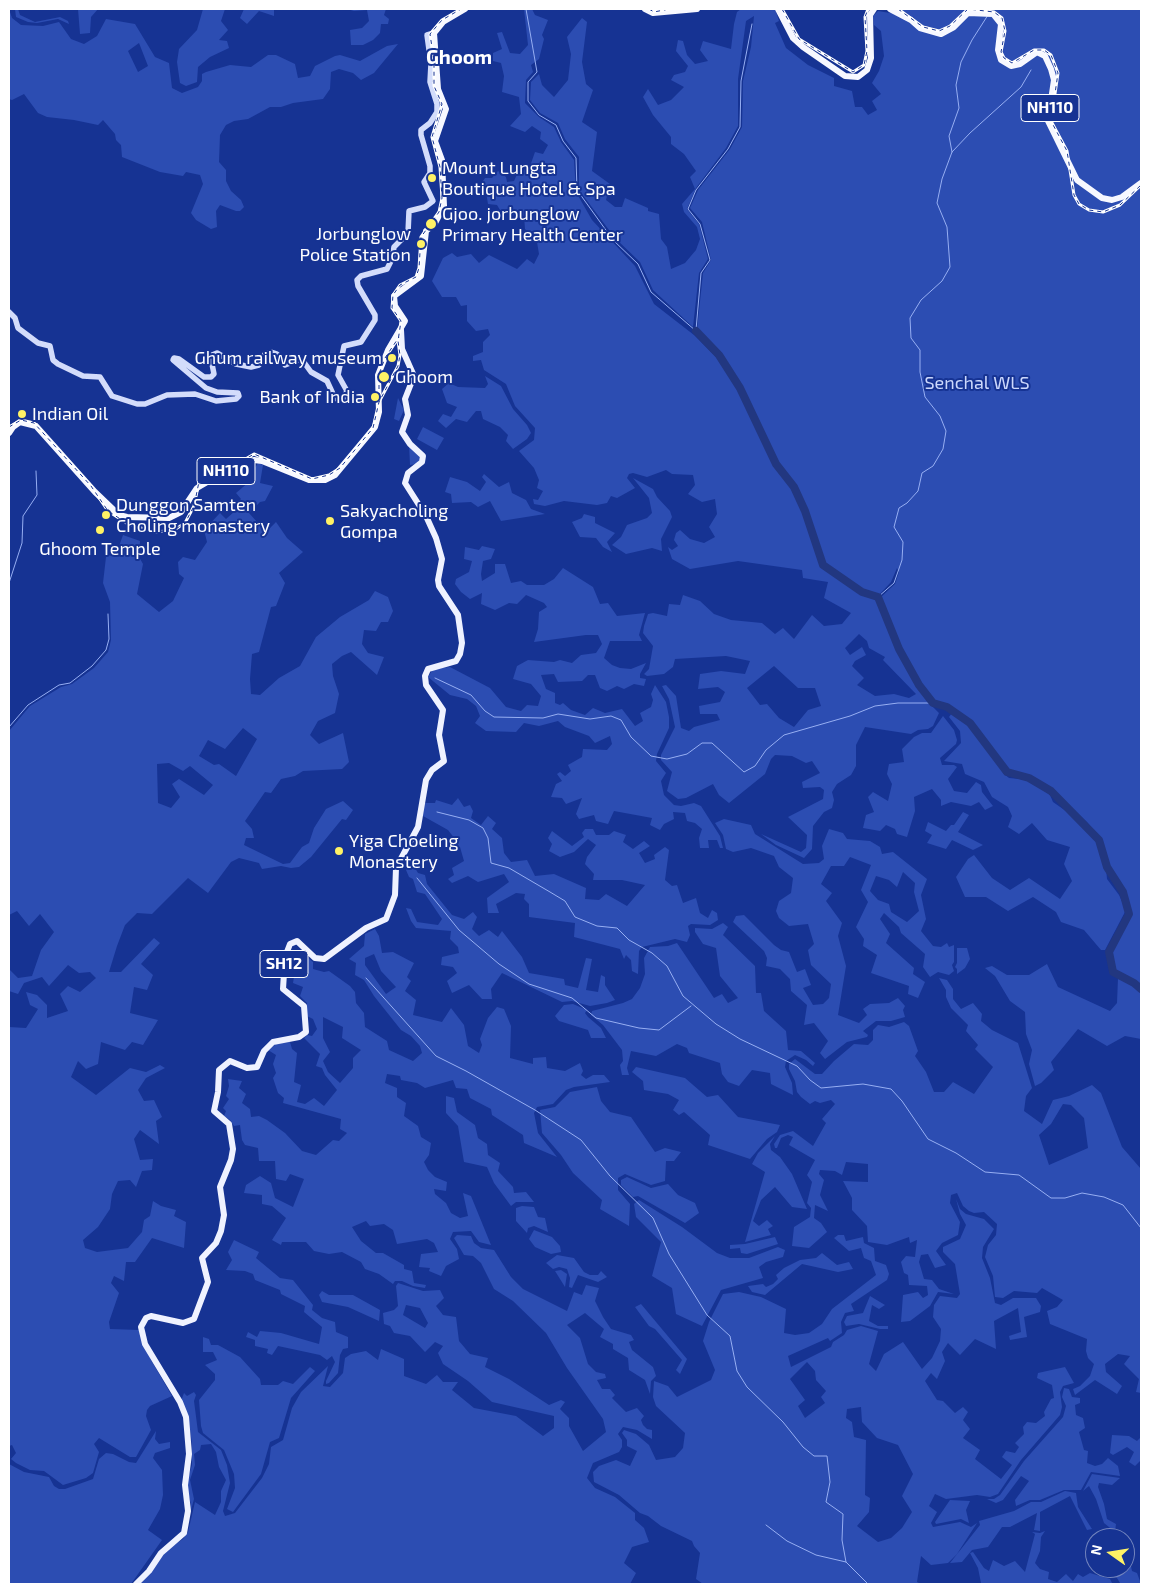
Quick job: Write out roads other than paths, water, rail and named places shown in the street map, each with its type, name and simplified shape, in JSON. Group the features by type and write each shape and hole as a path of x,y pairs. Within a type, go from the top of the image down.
{"highway":[{"path":"401,330 405,321 395,306 394,296 420,276 426,230 435,222 444,206 442,160 434,141 446,109 438,89 434,33 443,22 465,9"},
{"path":"645,9 653,13 697,9"},
{"path":"778,9 793,38 845,76 858,76 867,70 871,58 870,15 874,9"},
{"name":"NH110","path":"890,9 911,20 920,28 941,34 954,27 968,13 983,12 993,14 1002,24 998,50 1001,60 1011,66 1020,64 1037,52 1045,56 1054,80 1048,121 1077,180 1102,198 1112,200 1122,197 1141,184"},
{"name":"NH110","path":"9,433 20,422 36,426 95,492 118,514 127,517 162,520 169,518 181,512 197,488 226,471 254,460 262,461 309,480 325,480 335,475 376,427 379,412 378,375 388,350 401,330"}],"main road":[{"path":"9,312 15,318 18,328 38,343 50,346 53,360 58,364 84,376 100,377 112,396 137,404 145,404 167,395 195,394 216,401 236,399 240,396 238,393 217,392 206,388 173,360 174,358 179,359 204,377 211,377 214,374 211,359 212,355 217,353 236,364 251,367 259,365 265,354 271,352 276,354 285,365 298,360 303,361 311,372 327,381 337,398 343,399 347,391 338,375 344,346 361,342 375,320 375,314 358,286 357,280 361,276 387,269 392,259 394,247 408,233 409,211 414,208 425,208 433,201 424,182 430,172 430,166 420,135 421,130 430,123 437,112 437,104 430,82 431,64 427,35 434,33"},
{"name":"SH12","path":"136,1584 149,1571 161,1553 184,1533 188,1511 185,1485 189,1454 186,1417 180,1402 145,1344 141,1327 146,1318 151,1316 178,1322 194,1319 208,1282 202,1258 216,1243 221,1231 224,1214 220,1187 231,1160 233,1149 229,1124 214,1111 218,1092 219,1070 230,1061 247,1068 257,1067 264,1051 273,1042 298,1037 306,1032 304,1006 283,989 285,957 290,944 297,941 315,958 324,960 366,928 386,920 395,895 396,868 418,826 426,780 432,770 444,761 439,735 442,710 426,685 425,676 428,669 456,661 460,654 462,643 458,615 439,586 438,580 442,559 436,538 426,516 405,483 408,473 422,462 423,456 410,444 402,432 408,415 405,399 414,376 402,350 401,330"}],"waterway":[{"path":"526,9 537,72 528,82 528,101 539,115 556,125 563,141 576,158 577,190 613,240 638,264 651,292 696,331"},
{"path":"952,152 949,136 959,108 956,85 961,62 988,15"},
{"path":"696,330 701,273 710,260 700,224 688,209 696,190 728,149 740,127 741,81 752,24"},
{"path":"878,597 894,583 902,560 903,542 894,527 899,508 907,503 918,491 922,473 933,466 943,449 946,431 940,416 925,397 920,372 920,350 911,338 910,318 921,300 942,281 950,267 947,227 937,203 942,179 952,152 1021,87 1031,70"},
{"path":"696,331 719,355 740,388 776,464 794,487 805,511 823,565 862,592 878,597 899,649 919,685 933,703 947,707 970,723 1007,772 1029,778 1051,791 1099,840 1107,867 1123,892 1129,914 1109,952 1113,972 1141,989"},
{"path":"9,583 22,543 23,516 37,495 36,471"},
{"path":"9,727 28,705 59,685 70,683 92,666 106,650 109,639 108,614"},
{"path":"435,678 471,695 485,711 494,717 543,718 558,714 590,719 611,716 621,720 631,737 651,756 667,759 687,754 702,743 712,743 744,772 755,766 766,750 784,735 850,716 875,706 898,703 933,703"},
{"path":"437,812 469,820 483,828 488,838 491,863 509,868 565,901 575,917 597,926 617,928 629,940 652,953 667,966 683,996 716,1024 740,1039 797,1066 810,1080 821,1088 863,1084 891,1089 902,1101 928,1139 956,1153 985,1172 1019,1175 1051,1198 1065,1198 1082,1193 1104,1197 1123,1205 1141,1228"},
{"path":"417,878 459,930 499,964 529,984 572,998 596,1018 639,1028 659,1030 691,1006"},
{"path":"366,978 436,1056 535,1110 581,1140 610,1176 653,1218 669,1254 707,1315 730,1336 737,1371 747,1387 783,1422 803,1447 814,1456 827,1456 830,1482 826,1502 843,1514 842,1540 846,1562"},
{"path":"766,1525 787,1541 816,1555 846,1562 868,1584"}],"railway":[{"path":"9,427 21,420 34,423 91,486 108,511 128,524 155,532 174,530 185,523 194,506 200,477 237,464 254,454 312,479 329,475 340,468 373,428 379,402 398,366 400,355 398,341 401,321 392,308 393,295 400,285 416,277 419,268 421,237 439,212 442,198 440,167 432,137 442,104 434,86 434,61 430,34 442,20 461,9"},
{"path":"649,9 654,12 669,9"},
{"path":"782,9 799,39 853,72 864,65 867,51 865,17 868,9"},
{"path":"898,9 923,27 939,31 950,26 968,9 994,12 1002,18 1005,31 1001,52 1004,58 1012,63 1034,50 1044,50 1051,55 1058,73 1051,121 1067,151 1074,195 1079,204 1089,210 1103,212 1120,205 1141,185"},
{"path":"379,397 379,374 385,358 399,337"}],"place":[{"name":"Mount Lungta Boutique Hotel & Spa","path":"432,178"},
{"name":"Gjoo. jorbunglow Primary Health Center","path":"431,224"},
{"name":"Jorbunglow Police Station","path":"421,244"},
{"name":"Ghum railway museum","path":"392,358"},
{"name":"Ghoom","path":"384,377"},
{"name":"Bank of India","path":"375,397"},
{"name":"Indian Oil","path":"22,414"},
{"name":"Dunggon Samten Choling monastery","path":"106,515"},
{"name":"Sakyacholing Gompa","path":"330,521"},
{"name":"Ghoom Temple","path":"100,530"},
{"name":"Yiga Choeling Monastery","path":"339,851"}],"district":[{"name":"Ghoom","path":"459,57"}],"park label":[{"name":"Senchal WLS","path":"977,383"}]}
